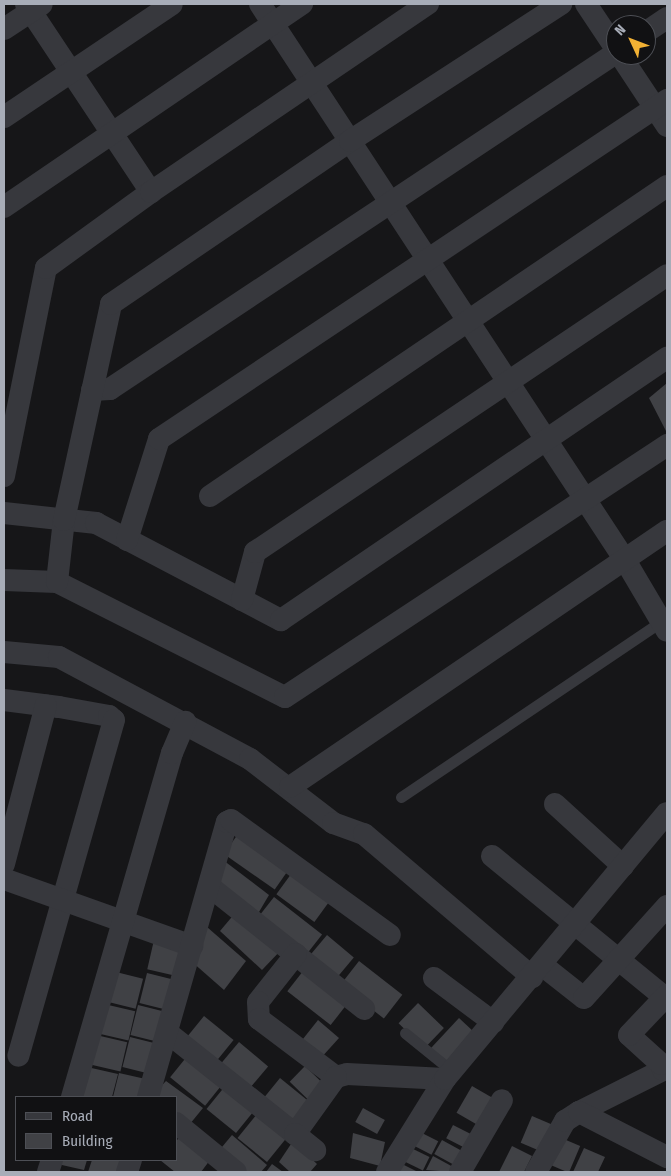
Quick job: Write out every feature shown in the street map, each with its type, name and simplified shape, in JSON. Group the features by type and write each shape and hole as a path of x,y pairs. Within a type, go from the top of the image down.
{"street":[{"path":"4,118 172,4"},
{"path":"260,4 665,623"},
{"path":"4,206 302,4"},
{"path":"4,476 46,268 151,192 428,4"},
{"path":"57,582 64,520 111,304 350,141 561,4"},
{"path":"586,4 606,33"},
{"path":"4,29 33,6 71,72 151,192"},
{"path":"656,25 667,18"},
{"path":"92,390 110,389 606,59"},
{"path":"127,540 159,439 428,260 663,111 628,65"},
{"path":"210,496 667,186"},
{"path":"242,600 255,552 667,275"},
{"path":"4,513 96,523 281,620 667,358"},
{"path":"4,580 57,582 285,697 667,445"},
{"path":"290,787 667,531"},
{"path":"4,652 59,657 185,722 250,759 290,787 332,822 364,834 420,884 537,971 584,998 666,910"},
{"path":"4,700 109,716 114,720 18,1056"},
{"path":"4,864 46,705"},
{"path":"72,1096 172,753 185,722"},
{"path":"555,804 623,866"},
{"path":"148,1096 168,1033 227,822 231,820 390,935"},
{"path":"387,1172 449,1075 623,866 665,821"},
{"path":"492,856 666,997 629,1035 661,1064 663,1070 566,1120 540,1171"},
{"path":"4,879 63,898 192,946"},
{"path":"209,886 364,1009"},
{"path":"296,954 258,1002 256,1010 259,1019 342,1076 373,1074 449,1075"},
{"path":"434,978 493,1022"},
{"path":"168,1033 316,1150"},
{"path":"295,1134 342,1076"},
{"path":"460,1172 502,1100"},
{"path":"579,1112 667,1157"},
{"path":"178,1125 236,1172"}],"lane":[{"path":"401,797 665,623"},
{"path":"404,1033 449,1075"}],"building":[{"path":"667,383 667,430 666,431 649,398"},
{"path":"240,831 291,867 275,889 224,854"},
{"path":"223,860 269,895 256,917 213,883"},
{"path":"294,870 332,898 314,922 276,894"},
{"path":"274,897 322,935 305,957 257,919"},
{"path":"236,912 283,948 262,970 220,931"},
{"path":"207,927 246,961 224,990 191,961"},
{"path":"327,935 354,957 334,981 307,959"},
{"path":"154,940 184,947 177,976 147,969"},
{"path":"359,961 402,995 384,1019 341,985"},
{"path":"307,966 350,1000 331,1025 287,991"},
{"path":"112,971 143,979 136,1009 105,1001"},
{"path":"147,973 178,981 171,1011 140,1003"},
{"path":"418,1003 444,1028 424,1048 399,1023"},
{"path":"104,1004 135,1011 128,1040 97,1033"},
{"path":"138,1005 169,1013 162,1043 131,1035"},
{"path":"204,1016 234,1040 215,1063 185,1039"},
{"path":"459,1018 476,1034 447,1064 430,1049"},
{"path":"318,1020 339,1038 320,1059 299,1044"},
{"path":"96,1035 127,1042 120,1071 89,1064"},
{"path":"130,1037 161,1045 154,1075 123,1067"},
{"path":"239,1042 268,1066 249,1089 220,1065"},
{"path":"189,1054 224,1082 205,1106 170,1077"},
{"path":"305,1066 326,1086 311,1102 290,1082"},
{"path":"87,1067 118,1074 112,1096 80,1096"},
{"path":"119,1073 150,1080 146,1096 113,1096"},
{"path":"280,1078 310,1102 291,1125 261,1101"},
{"path":"166,1081 203,1108 185,1130 178,1124 178,1096 152,1096"},
{"path":"226,1085 256,1109 236,1133 206,1109"},
{"path":"472,1086 498,1101 482,1128 456,1113"},
{"path":"363,1108 385,1120 377,1134 355,1122"},
{"path":"257,1114 287,1138 267,1162 237,1138"},
{"path":"532,1116 553,1125 542,1152 521,1143"},
{"path":"453,1125 475,1136 468,1150 446,1138"},
{"path":"416,1130 438,1141 431,1155 409,1143"},
{"path":"353,1133 385,1142 380,1166 350,1158"},
{"path":"232,1135 267,1165 261,1172 240,1172 217,1153"},
{"path":"180,1137 210,1160 201,1172 175,1172 161,1161 178,1161 178,1139"},
{"path":"559,1137 580,1146 569,1172 548,1164"},
{"path":"442,1140 464,1152 456,1166 434,1154"},
{"path":"293,1141 317,1164 310,1172 290,1172 279,1162"},
{"path":"407,1146 429,1157 423,1170 400,1159"},
{"path":"512,1146 532,1156 524,1172 499,1172"},
{"path":"584,1148 605,1157 598,1172 573,1172"},
{"path":"433,1156 455,1168 453,1172 426,1170"},
{"path":"54,1161 87,1161 84,1170 53,1163"},
{"path":"92,1161 124,1161 121,1172 88,1172"},
{"path":"396,1161 418,1172 390,1172"},
{"path":"272,1164 283,1172 266,1172"}]}
